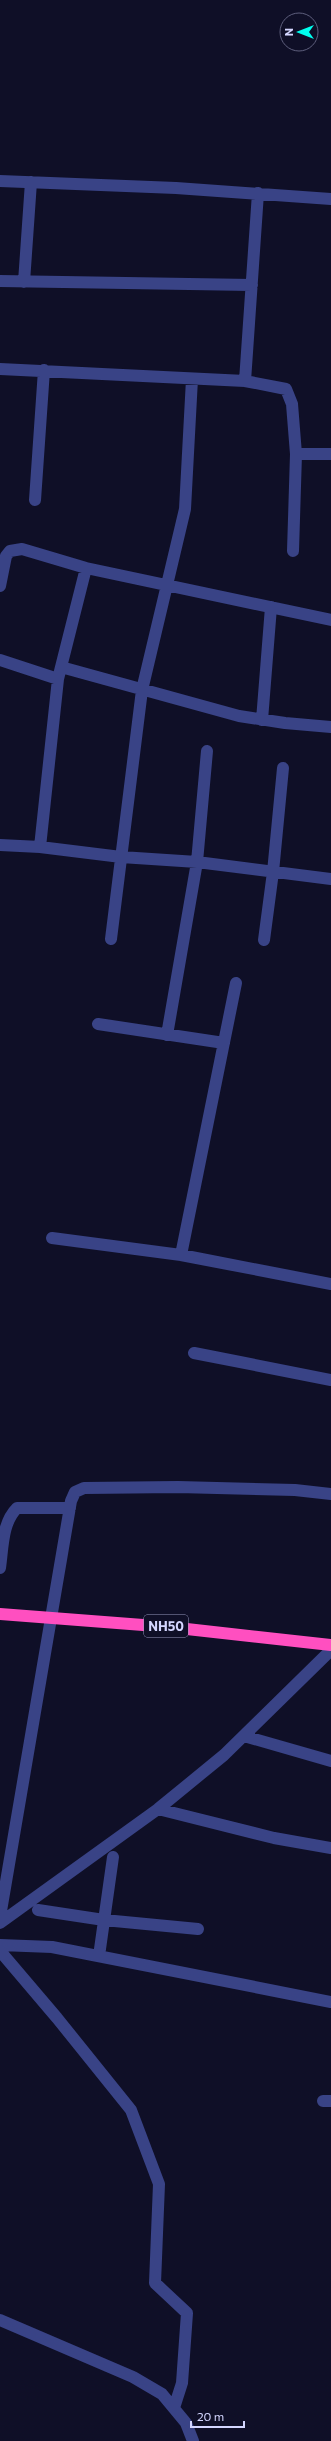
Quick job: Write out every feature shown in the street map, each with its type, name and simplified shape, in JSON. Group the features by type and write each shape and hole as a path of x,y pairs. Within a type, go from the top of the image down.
{"highway":[{"name":"NH50","path":"0,1614 169,1627 331,1645"}],"street":[{"path":"0,181 258,193 331,199"},
{"path":"24,282 31,182"},
{"path":"245,381 258,193"},
{"path":"0,281 252,285"},
{"path":"0,369 245,381 286,389 292,404 296,454 293,550"},
{"path":"35,500 44,370"},
{"path":"111,939 142,690 185,509 192,379"},
{"path":"296,454 331,454"},
{"path":"0,586 6,556 16,549 22,549 86,568 331,620"},
{"path":"40,847 60,673 86,568"},
{"path":"262,720 271,607"},
{"path":"0,660 142,690 239,716 262,720 331,727"},
{"path":"167,1035 197,862 207,751"},
{"path":"264,940 273,872 283,768"},
{"path":"0,845 40,847 121,858 197,862 331,879"},
{"path":"181,1255 236,983"},
{"path":"98,1024 224,1043"},
{"path":"52,1238 181,1255 331,1284"},
{"path":"194,1353 331,1380"},
{"path":"0,1917 50,1619 70,1508 75,1492 84,1488 178,1487 296,1490 331,1494"},
{"path":"0,1568 6,1525 11,1514 17,1508 70,1508"},
{"path":"0,1923 158,1809 224,1756 331,1650"},
{"path":"244,1736 331,1761"},
{"path":"158,1809 274,1838 331,1848"},
{"path":"99,1956 113,1857"},
{"path":"38,1910 104,1920 198,1930"},
{"path":"0,1946 52,1947 331,2002"},
{"path":"0,1951 57,2018 131,2110 159,2184 155,2283 186,2313 182,2383 174,2408"},
{"path":"0,2320 132,2377 162,2394 186,2423 193,2441"}]}
